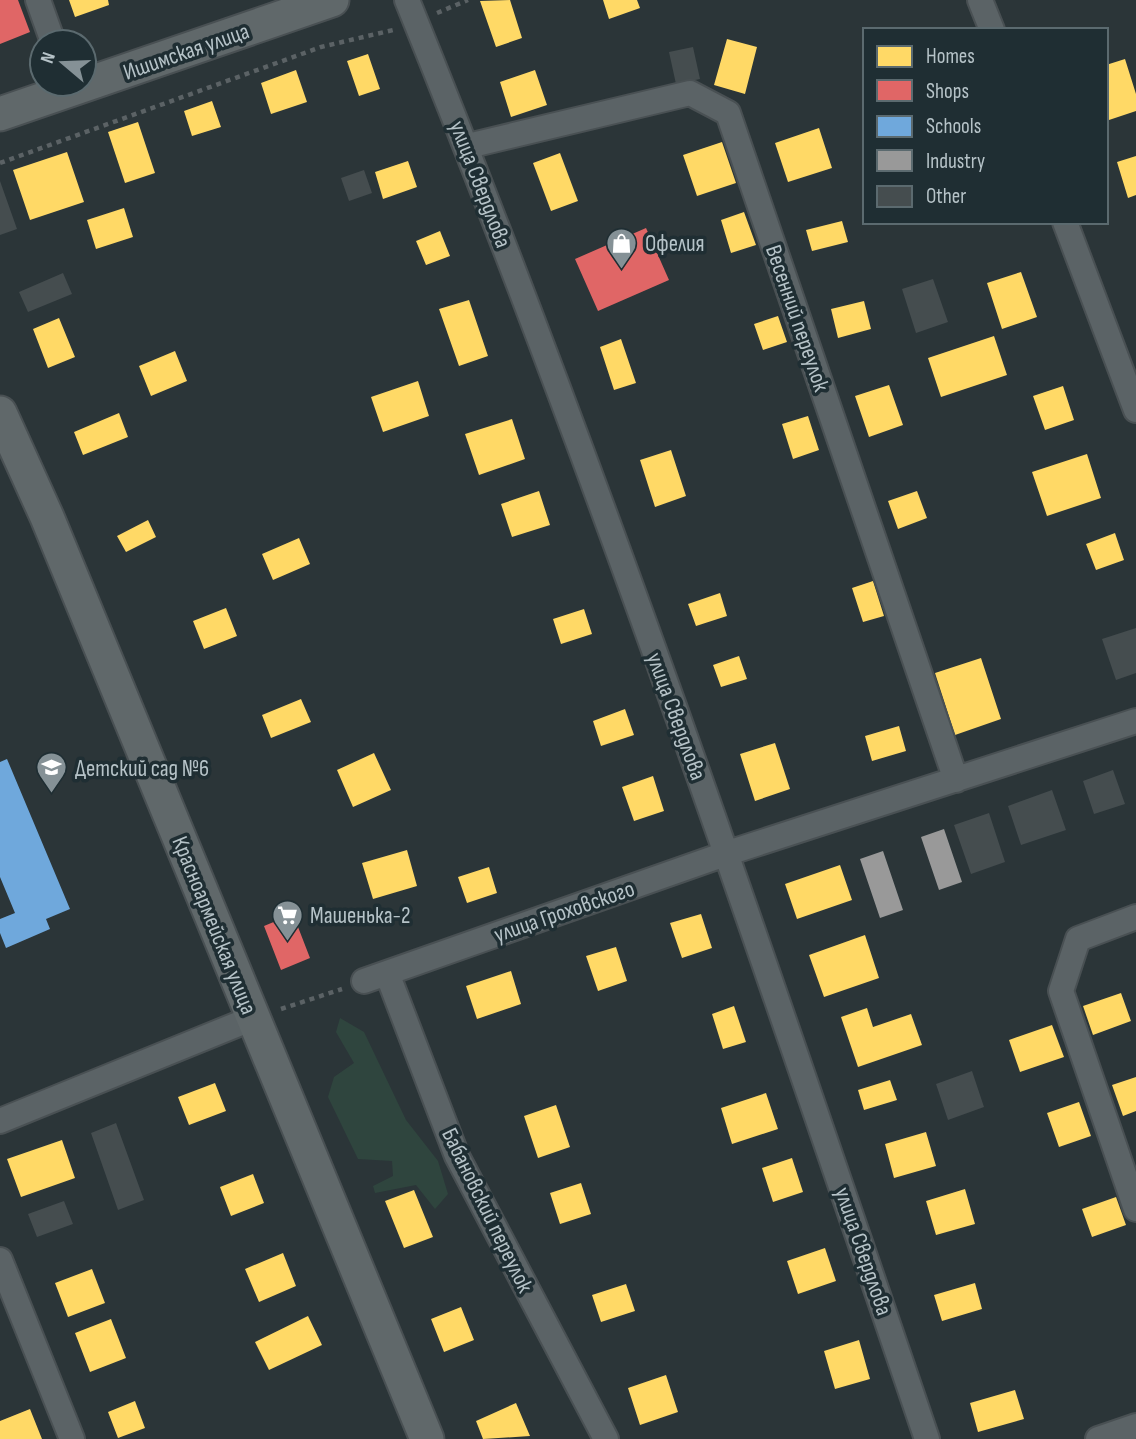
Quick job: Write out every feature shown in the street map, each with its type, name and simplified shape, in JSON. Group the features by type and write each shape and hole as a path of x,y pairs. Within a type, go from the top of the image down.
{"main road":[{"name":"Ишимская улица","path":"98,78 332,0"},
{"name":"Ишимская улица","path":"0,114 42,98"},
{"name":"Красноармейская улица","path":"0,413 47,517 427,1439"}],"street":[{"path":"38,0 48,28"},
{"name":"улица Свердлова","path":"407,0 468,146 728,853 928,1439"},
{"path":"980,0 991,28"},
{"name":"Весенний переулок","path":"468,146 690,93 728,113 956,780"},
{"path":"1066,224 1136,410"},
{"name":"улица Гроховского","path":"375,977 728,853 1136,721"},
{"path":"1136,917 1078,939 1061,991 1136,1209"},
{"name":"Бабановский переулок","path":"375,977 457,1156 606,1439"},
{"path":"0,1121 253,1018"},
{"path":"0,1260 72,1439"},
{"path":"1098,1439 1136,1426"}],"path":[{"path":"0,163 321,47 417,24 447,7 468,0"},
{"path":"253,1018 375,977"}],"green space":[{"path":"340,1018 364,1032 406,1120 438,1161 448,1194 435,1209 416,1185 375,1193 373,1186 393,1176 392,1161 358,1159 328,1097 334,1077 354,1063 336,1032"}],"building: Homes":[{"path":"69,0 108,0 109,5 75,17"},
{"path":"510,0 522,38 496,47 480,1"},
{"path":"603,0 637,0 640,8 609,19"},
{"path":"727,39 757,47 745,94 714,85"},
{"path":"368,54 380,89 359,96 347,61"},
{"path":"1125,59 1136,94 1136,111 1108,120 1108,64"},
{"path":"296,70 307,102 271,114 261,83"},
{"path":"535,70 547,105 511,117 500,82"},
{"path":"212,101 221,127 192,136 184,111"},
{"path":"138,122 155,173 125,183 108,132"},
{"path":"819,128 832,168 788,182 775,143"},
{"path":"722,142 736,183 697,196 683,155"},
{"path":"67,152 84,202 30,220 13,170"},
{"path":"560,153 578,201 551,211 533,163"},
{"path":"1136,156 1136,195 1128,198 1117,162"},
{"path":"408,161 417,187 383,199 375,172"},
{"path":"124,208 133,237 96,249 87,220"},
{"path":"744,212 756,245 731,253 721,220"},
{"path":"842,221 848,242 812,251 806,230"},
{"path":"440,231 450,256 426,265 416,241"},
{"path":"1021,272 1037,317 1002,329 987,283"},
{"path":"469,300 488,356 459,366 439,309"},
{"path":"864,301 871,329 838,338 831,309"},
{"path":"778,316 787,342 763,350 754,324"},
{"path":"59,318 75,357 48,368 33,329"},
{"path":"994,336 1007,375 941,397 928,358"},
{"path":"621,339 636,383 614,390 600,347"},
{"path":"175,351 187,381 151,396 139,366"},
{"path":"418,381 429,416 383,432 371,397"},
{"path":"889,385 903,425 869,437 855,396"},
{"path":"1063,386 1074,420 1045,430 1033,396"},
{"path":"119,413 128,437 83,455 74,432"},
{"path":"808,416 819,450 793,459 782,424"},
{"path":"512,419 525,459 479,475 465,434"},
{"path":"671,450 686,496 655,507 640,460"},
{"path":"1087,454 1101,498 1047,516 1032,472"},
{"path":"539,491 550,525 512,537 501,504"},
{"path":"917,491 927,518 898,529 888,501"},
{"path":"148,520 156,537 126,552 117,536"},
{"path":"1115,533 1124,560 1096,570 1086,544"},
{"path":"299,538 310,564 273,580 262,554"},
{"path":"873,581 884,616 863,622 852,588"},
{"path":"720,593 727,616 696,626 688,604"},
{"path":"226,608 237,636 204,649 193,621"},
{"path":"584,609 592,634 561,644 553,619"},
{"path":"739,656 747,679 721,687 713,665"},
{"path":"981,658 1001,719 955,735 935,673"},
{"path":"301,699 311,722 271,738 262,715"},
{"path":"625,709 634,735 601,746 593,721"},
{"path":"899,726 906,751 872,761 865,736"},
{"path":"775,743 790,789 755,801 740,754"},
{"path":"374,753 391,790 353,807 337,770"},
{"path":"653,776 664,811 634,821 622,787"},
{"path":"407,850 417,886 373,899 362,863"},
{"path":"840,865 852,900 797,919 785,884"},
{"path":"489,867 497,893 467,903 458,877"},
{"path":"701,914 712,948 682,958 670,923"},
{"path":"865,935 879,978 824,997 809,955"},
{"path":"616,947 627,981 598,991 586,956"},
{"path":"511,971 521,1004 477,1019 466,986"},
{"path":"1121,993 1131,1021 1093,1035 1083,1006"},
{"path":"734,1006 746,1042 723,1049 712,1014"},
{"path":"867,1008 873,1027 911,1014 922,1045 858,1067 841,1017"},
{"path":"1052,1025 1064,1057 1020,1072 1009,1040"},
{"path":"1136,1077 1136,1111 1123,1116 1112,1085"},
{"path":"890,1080 897,1100 864,1110 858,1090"},
{"path":"215,1083 226,1111 189,1125 178,1097"},
{"path":"766,1093 778,1129 732,1144 721,1108"},
{"path":"1079,1102 1091,1136 1059,1147 1047,1113"},
{"path":"556,1105 570,1147 538,1158 524,1116"},
{"path":"926,1132 936,1166 894,1178 885,1144"},
{"path":"62,1140 75,1178 21,1197 7,1159"},
{"path":"792,1158 803,1192 773,1202 762,1168"},
{"path":"253,1174 264,1203 231,1216 220,1187"},
{"path":"581,1183 591,1214 560,1224 550,1193"},
{"path":"965,1189 975,1224 936,1235 926,1201"},
{"path":"414,1190 433,1237 404,1248 385,1201"},
{"path":"1116,1197 1126,1225 1092,1237 1082,1209"},
{"path":"825,1248 836,1281 798,1294 787,1261"},
{"path":"283,1253 296,1286 259,1302 245,1269"},
{"path":"92,1269 105,1303 68,1317 55,1283"},
{"path":"975,1283 982,1309 942,1321 934,1295"},
{"path":"626,1284 635,1311 601,1322 592,1295"},
{"path":"461,1307 474,1340 444,1352 431,1319"},
{"path":"308,1316 322,1345 269,1370 255,1342"},
{"path":"111,1319 126,1358 90,1372 75,1333"},
{"path":"859,1340 870,1379 835,1389 824,1351"},
{"path":"666,1375 678,1412 640,1425 628,1388"},
{"path":"1015,1390 1024,1419 978,1432 970,1403"},
{"path":"135,1401 145,1428 118,1438 108,1412"},
{"path":"516,1403 530,1436 483,1439 476,1421"},
{"path":"30,1409 42,1439 0,1439 0,1421"}],"building: Shops":[{"path":"0,0 18,0 28,33 0,44"},
{"name":"Офелия","path":"646,228 669,280 598,311 575,259"},
{"name":"Машенька-2","path":"293,914 310,958 281,970 264,926"}],"building: Schools":[{"path":"7,759 70,909 46,919 50,929 6,948 0,933 0,919 15,913 0,877 0,762"}],"building: Industry":[{"path":"944,829 962,882 939,890 921,837"},
{"path":"883,851 903,910 880,918 860,859"}],"building: Other":[{"path":"693,47 700,79 676,84 669,52"},
{"path":"364,170 372,193 349,201 341,178"},
{"path":"0,181 17,229 0,235"},
{"path":"63,273 72,294 28,312 19,292"},
{"path":"933,279 948,322 916,333 902,289"},
{"path":"1136,628 1136,673 1116,680 1102,639"},
{"path":"1113,770 1125,804 1094,814 1083,781"},
{"path":"1052,790 1066,830 1021,845 1008,806"},
{"path":"989,813 1005,862 971,874 954,825"},
{"path":"972,1071 984,1107 948,1120 936,1084"},
{"path":"116,1123 144,1200 118,1210 91,1133"},
{"path":"64,1201 73,1224 37,1237 28,1214"}],"place":[{"name":"Офелия","path":"622,270"},
{"name":"Детский сад №6","path":"52,795"},
{"name":"Машенька-2","path":"287,942"}]}
